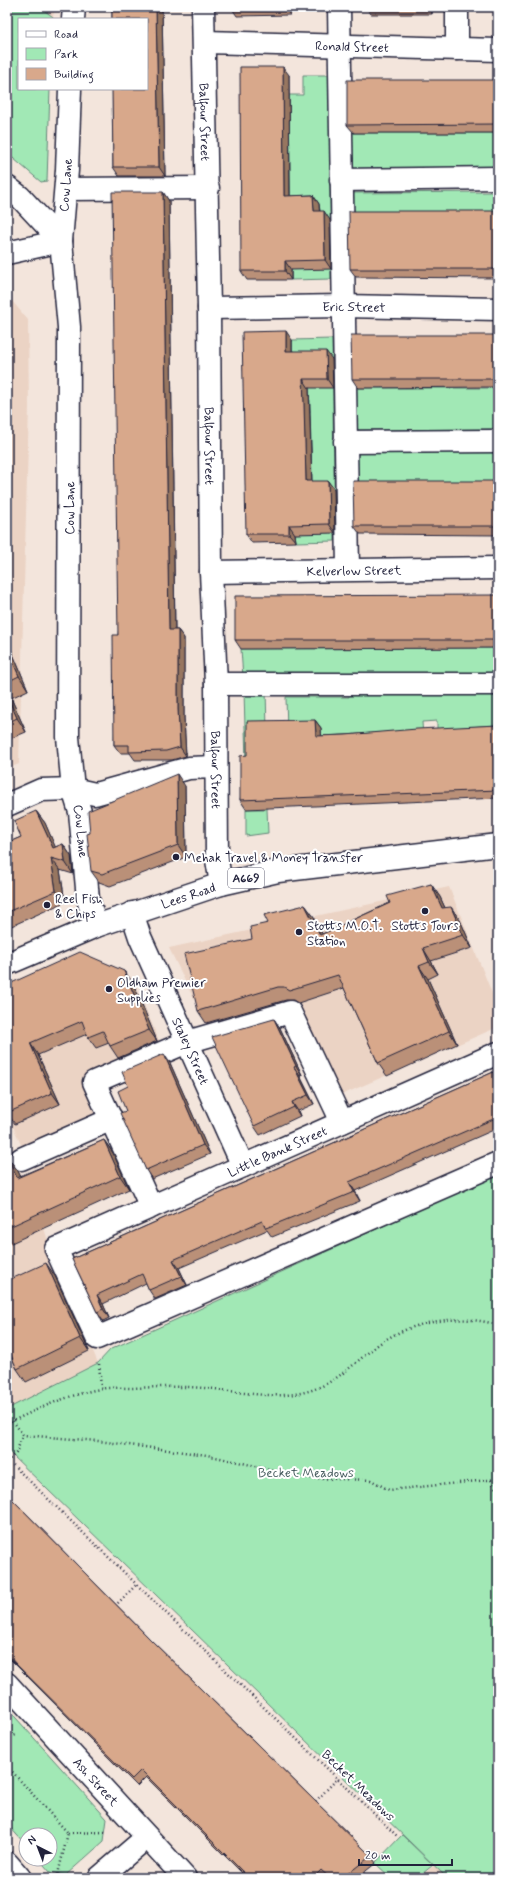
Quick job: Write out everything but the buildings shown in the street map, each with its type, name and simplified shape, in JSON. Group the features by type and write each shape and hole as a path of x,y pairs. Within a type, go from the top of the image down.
{"street":[{"path":"73,18 74,7"},
{"name":"Balfour Street","path":"203,7 208,188 210,572 216,684 215,767 217,860 221,884"},
{"path":"339,7 342,306 348,569"},
{"path":"457,7 457,49"},
{"name":"Ronald Street","path":"205,42 498,50"},
{"name":"Cow Lane","path":"70,90 66,189 61,241 69,327 68,737 72,789 80,812 88,899 96,926"},
{"path":"341,180 498,178"},
{"path":"7,187 20,197 61,241"},
{"path":"66,189 208,188"},
{"path":"7,252 61,241"},
{"name":"Eric Street","path":"209,308 342,306 498,309"},
{"path":"345,442 498,441"},
{"name":"Kelverlow Street","path":"210,572 498,568"},
{"path":"216,684 498,684"},
{"path":"7,805 41,790 72,789 95,794 189,768 215,767"},
{"name":"Lees Road","path":"7,964 96,926 132,913 221,884 278,870 498,849"},
{"name":"Staley Street","path":"132,913 140,937 243,1166"},
{"path":"151,1207 94,1082 187,1042 290,1012 342,1122"},
{"name":"Little Bank Street","path":"498,1053 56,1249 97,1338 498,1163"},
{"path":"21,1159 112,1119"},
{"name":"Ash Street","path":"7,1684 185,1878"},
{"path":"99,1878 146,1837"},
{"path":"7,1863 20,1878"}],"path":[{"path":"7,1126 21,1159"},
{"path":"7,1424 46,1404 101,1388 184,1386 272,1395 304,1393 326,1385 376,1346 409,1328 446,1319 483,1320 498,1325"},
{"path":"13,1421 23,1435 98,1441 207,1455 309,1478 371,1480 389,1490 498,1479"},
{"path":"7,1462 16,1453 23,1435"},
{"name":"Becket Meadows","path":"13,1466 397,1836"},
{"path":"491,1480 498,1493"},
{"path":"114,1607 136,1585"},
{"path":"7,1766 68,1832 107,1832"},
{"path":"310,1806 338,1778"},
{"path":"57,1878 68,1832"},
{"path":"238,1878 250,1867"}],"shaded area":[{"path":"40,7 55,7 53,17"},
{"path":"7,295 28,320 29,407 19,764 7,769"},
{"path":"449,887 498,1008 498,1027 339,1096 295,1002 207,1026 169,948"},
{"path":"90,961 133,979 161,1045 81,1078 98,1117 23,1149 7,1113 7,999"},
{"path":"7,1143 44,1228 50,1248 98,1363 7,1409"},
{"path":"435,1865 447,1878 419,1878"}],"green space":[{"path":"7,7 40,7 53,18 18,18 18,90 50,90 47,181 41,182 7,153"},
{"path":"303,75 329,75 331,279 291,280 289,95 303,95"},
{"path":"346,133 498,133 498,171 348,171"},
{"path":"498,192 498,220 351,232 350,193"},
{"path":"332,339 335,541 296,542 295,534 312,533 311,461 294,461 311,452 310,441 294,441 293,413 310,412 310,400 293,400 292,340"},
{"path":"347,388 498,388 498,429 347,430"},
{"path":"355,449 498,449 498,490 355,490"},
{"path":"498,648 498,677 243,678 241,649"},
{"path":"266,690 267,730 246,764 244,691"},
{"path":"498,691 498,749 437,737 437,721 422,722 424,754 351,744 287,730 286,697 349,697 349,694"},
{"path":"246,809 267,809 268,833 246,836"},
{"name":"Becket Meadows","path":"498,1174 498,1878 447,1878 9,1452 7,1453 7,1409 98,1363 111,1349"},
{"path":"7,1708 107,1819 104,1841 66,1875 50,1872 46,1867 58,1867 58,1827 18,1827 18,1836 7,1824"},
{"path":"402,1835 433,1865 417,1878 391,1878 375,1863"}],"place":[{"name":"Mehak Travel & Money Transfer","path":"176,857"},
{"name":"Reel Fish & Chips","path":"47,905"},
{"name":"Stotts Tours","path":"425,911"},
{"name":"Stotts M.O.T. Station","path":"299,932"},
{"name":"Oldham Premier Supplies","path":"109,989"}]}
